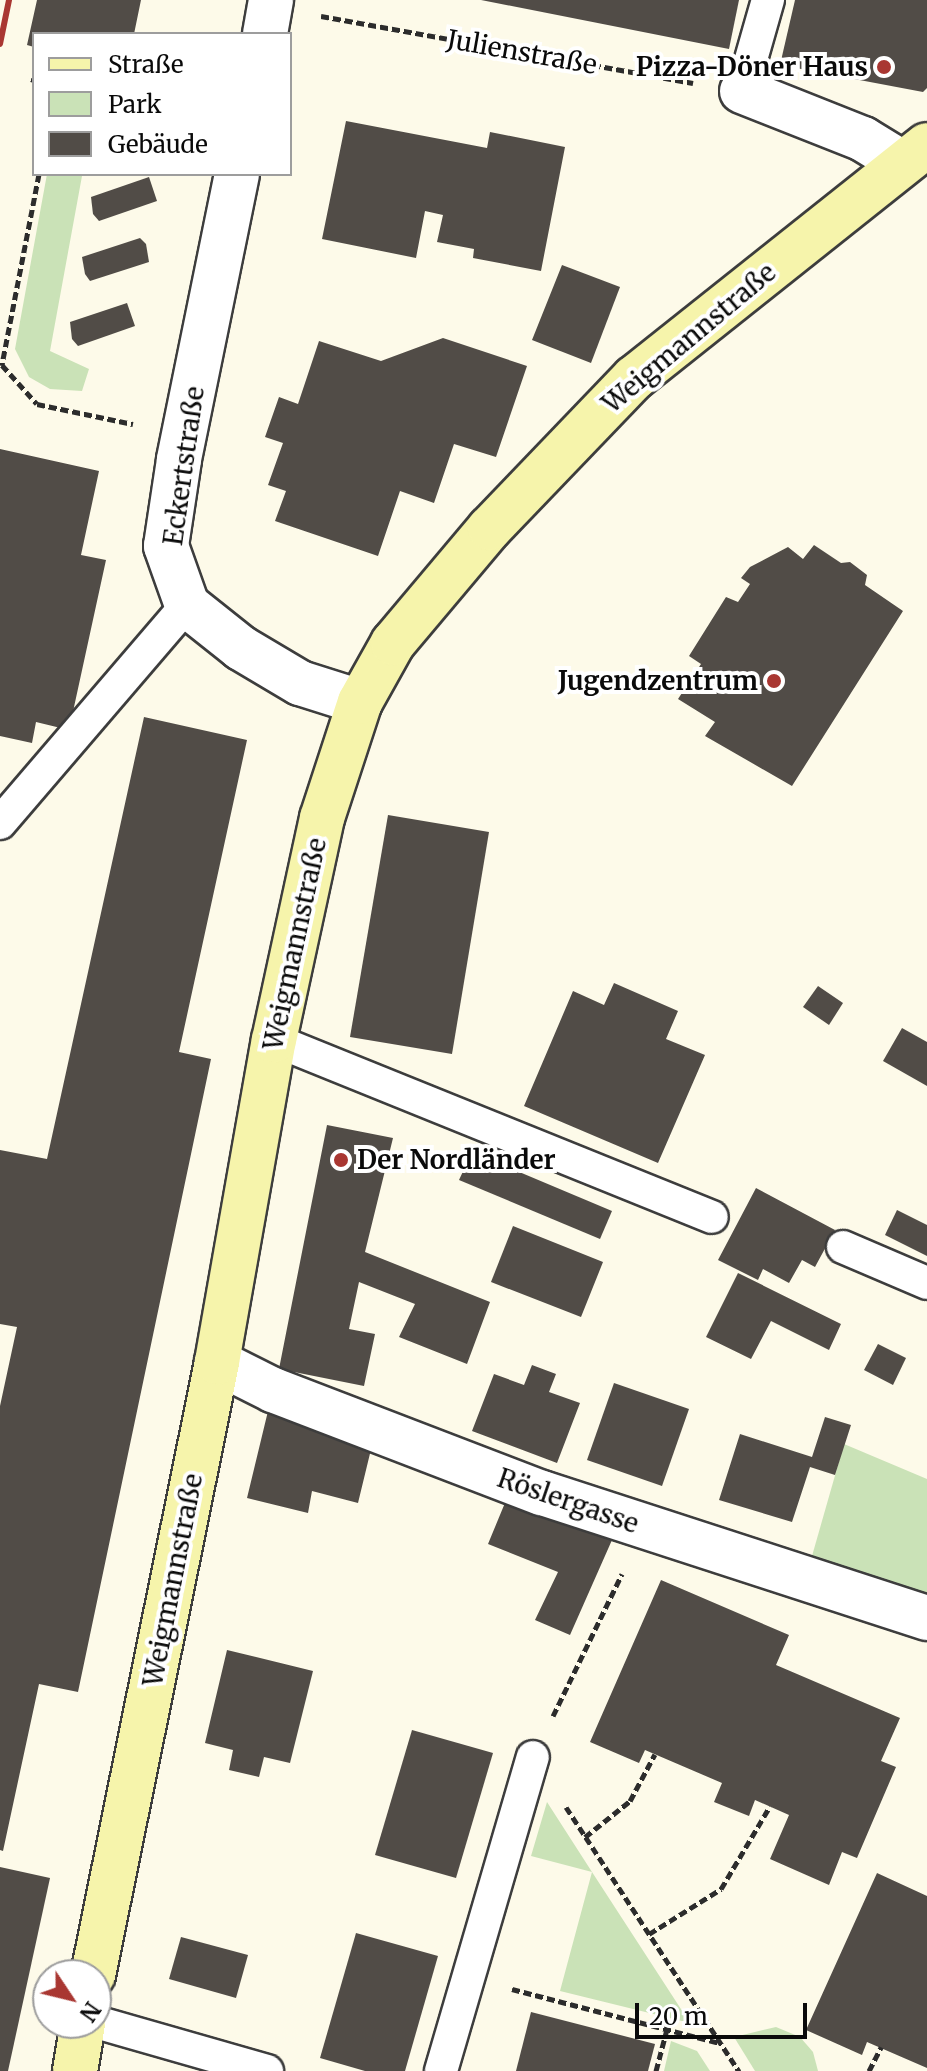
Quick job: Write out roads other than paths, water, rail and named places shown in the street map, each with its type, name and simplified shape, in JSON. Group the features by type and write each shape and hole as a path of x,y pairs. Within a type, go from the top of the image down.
{"street":[{"path":"742,91 863,139 914,154"},
{"name":"Weigmannstraße","path":"96,1959 217,1362 274,1040 322,818 360,702 393,643 490,528 634,378 914,154"},
{"name":"Eckertstraße","path":"187,605 166,546 237,176"},
{"path":"187,605 241,648 300,683 360,702"},
{"name":"Röslergasse","path":"217,1362 273,1390 542,1493 927,1618"},
{"path":"75,2071 80,2039"}],"lane":[{"path":"742,91 768,0"},
{"path":"0,823 187,605"},
{"path":"274,1040 712,1217"},
{"path":"843,1247 927,1283"},
{"path":"441,2071 533,1757"},
{"path":"112,2027 267,2071"}],"railway":[{"path":"0,44 9,0"}],"place":[{"name":"Pizza-Döner Haus","path":"884,67"},
{"name":"Jugendzentrum","path":"774,681"},
{"name":"Der Nordländer","path":"341,1160"}]}
